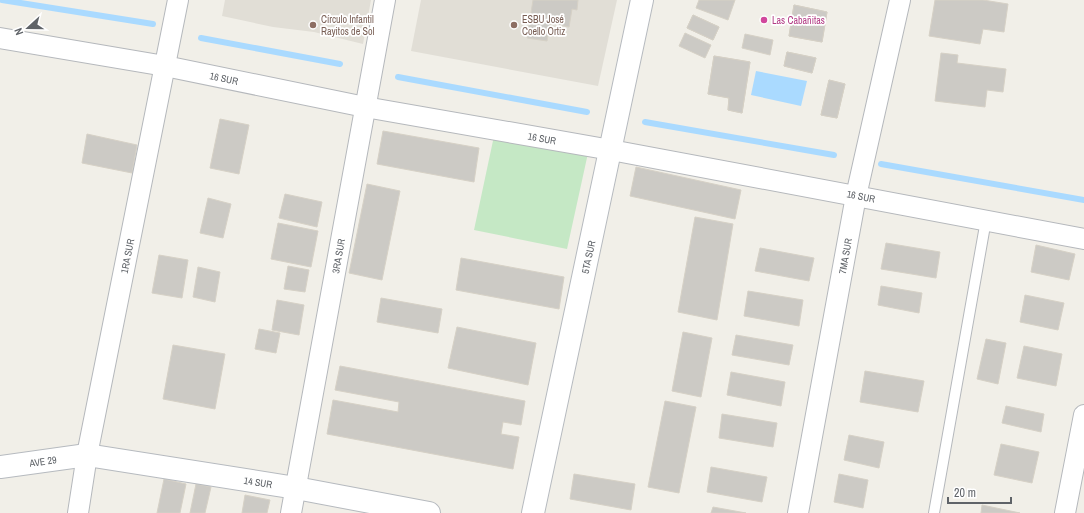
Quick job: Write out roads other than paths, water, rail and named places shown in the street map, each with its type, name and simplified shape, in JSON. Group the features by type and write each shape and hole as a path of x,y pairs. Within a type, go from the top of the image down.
{"street":[{"name":"1RA SUR","path":"78,513 87,455 178,0"},
{"name":"3RA SUR","path":"291,513 385,0"},
{"name":"5TA SUR","path":"533,513 642,0"},
{"name":"7MA SUR","path":"798,513 856,196 900,0"},
{"name":"16 SUR","path":"0,38 165,66 365,107 611,150 1084,239"},
{"path":"1065,513 1084,415"},
{"name":"AVE 29","path":"0,468 87,455"},
{"name":"14 SUR","path":"87,455 296,488 405,511 429,513"}],"lane":[{"path":"934,513 986,220"}],"water":[{"path":"756,71 807,81 801,106 751,95"}],"waterway":[{"path":"2,0 153,24"},
{"path":"201,38 340,64"},
{"path":"398,77 587,112"},
{"path":"645,122 834,155"},
{"path":"881,164 1084,200"}],"place":[{"name":"Las Cabañitas","path":"764,20"},
{"name":"Círculo Infantil Rayitos de Sol","path":"313,25"},
{"name":"ESBU José Coello Ortiz","path":"514,25"}]}
